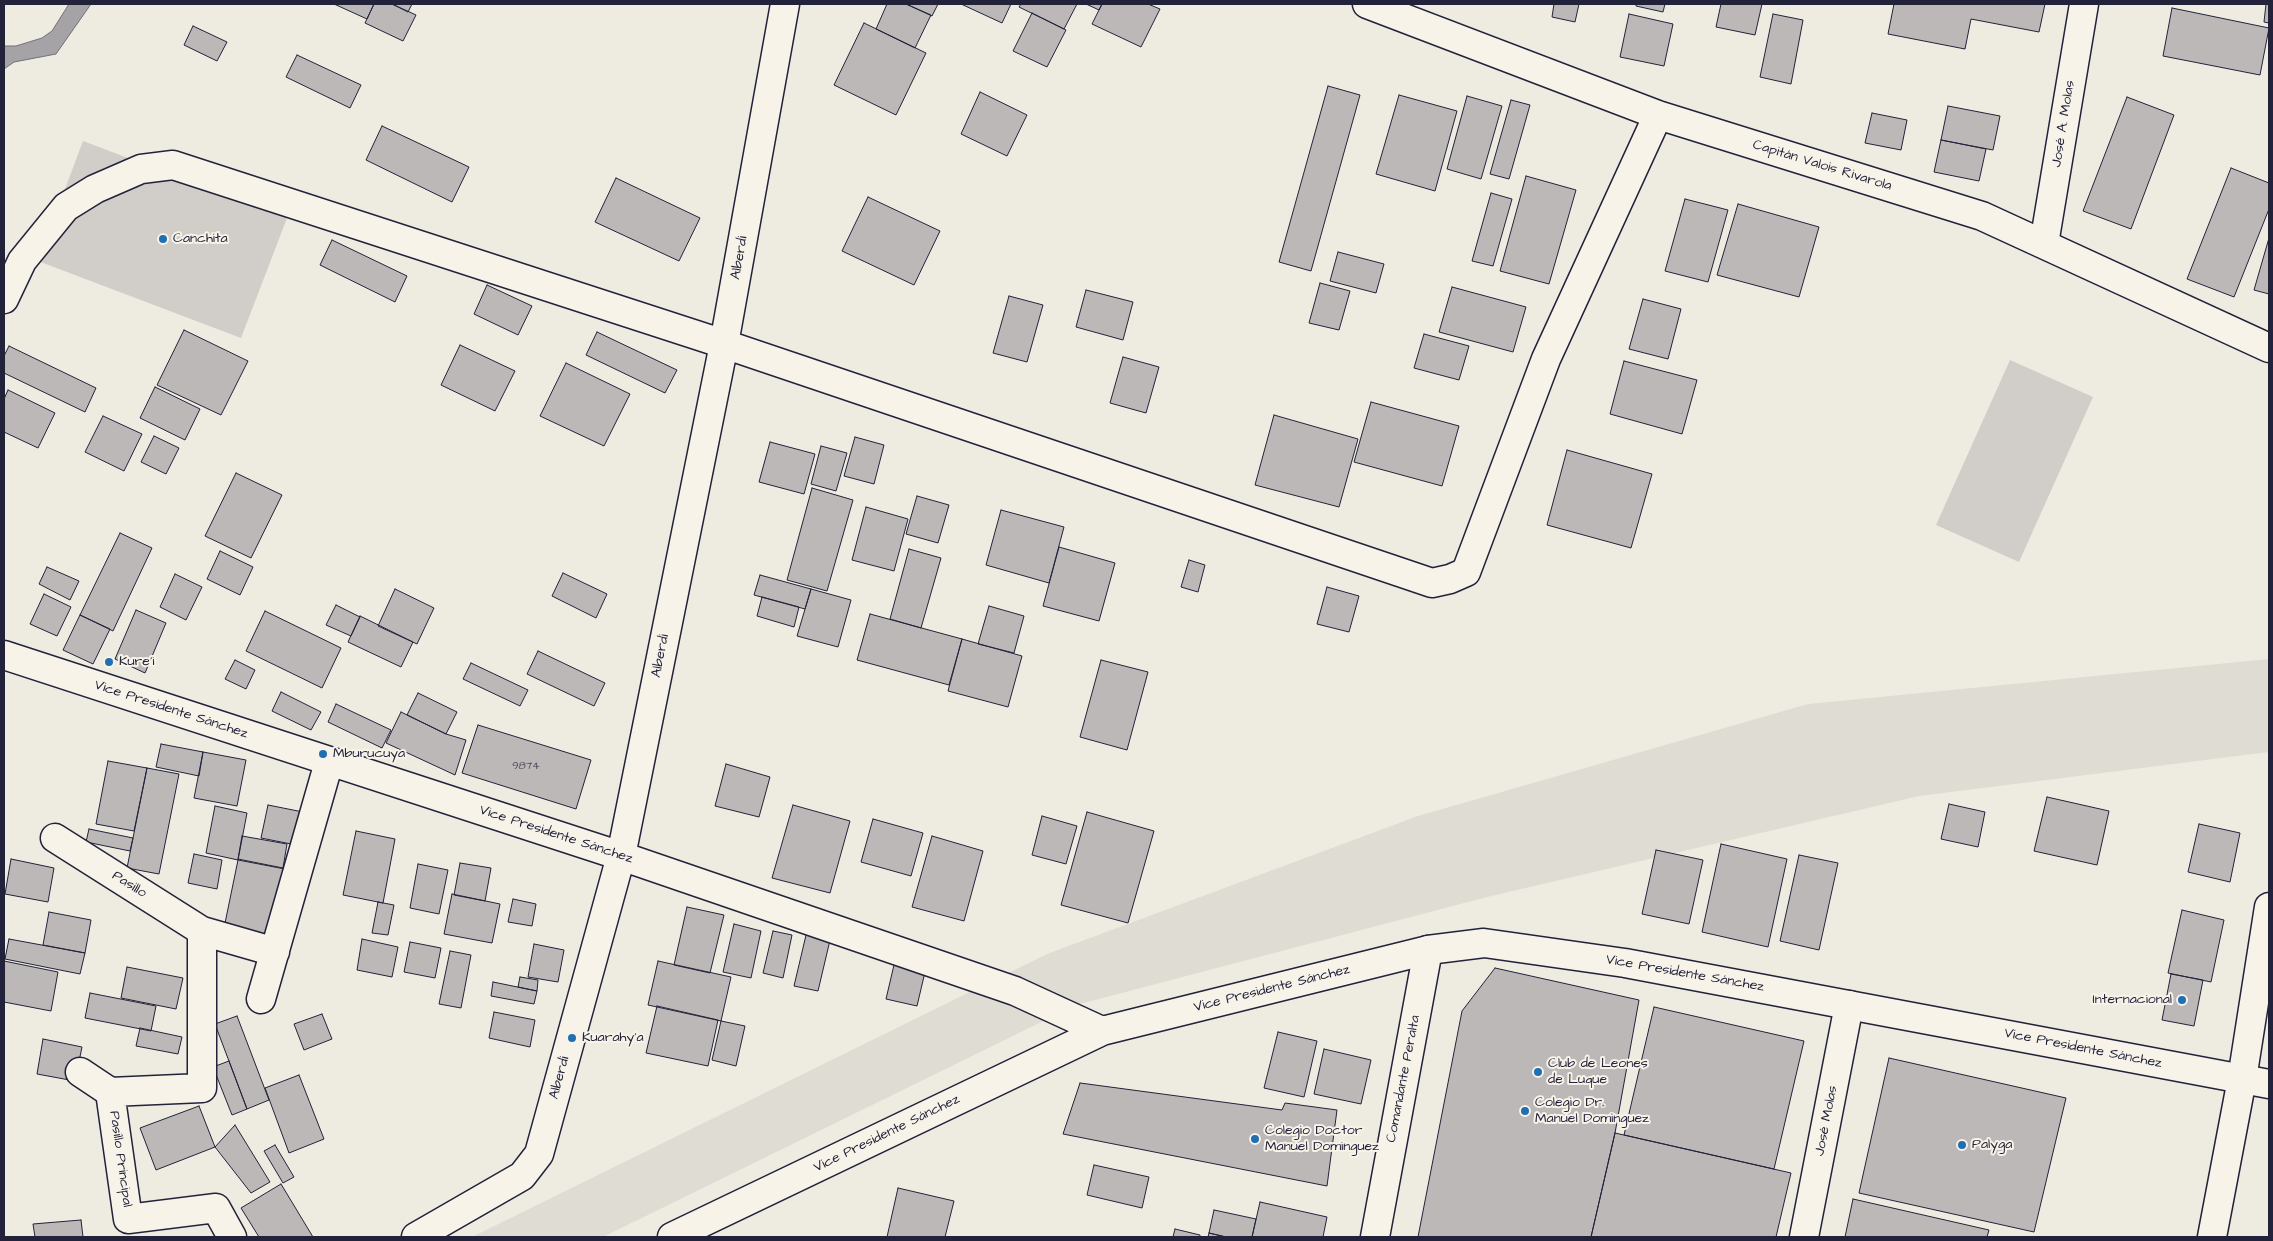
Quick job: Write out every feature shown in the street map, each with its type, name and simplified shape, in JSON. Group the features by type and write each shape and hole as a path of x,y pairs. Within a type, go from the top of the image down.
{"street":[{"name":"Alberdi","path":"416,1237 522,1176 539,1154 621,856 724,344 786,4"},
{"name":"Capitán Valois Rivarola","path":"1367,4 1658,115 1982,216 2269,348"},
{"name":"José A. Molas","path":"2044,244 2084,4"},
{"path":"4,299 22,261 66,207 95,189 141,169 173,165 724,344 1432,582 1450,579 1466,572 1546,359 1658,115"},
{"name":"Vice Presidente Sánchez","path":"4,655 621,856 1016,991 1102,1031"},
{"path":"261,999 329,762"},
{"name":"Pasillo","path":"55,838 202,931"},
{"path":"2212,1237 2242,1079 2269,907"},
{"path":"202,931 274,952"},
{"name":"Pasillo Principal","path":"202,931 202,1088 110,1092 128,1219 216,1208 232,1237"},
{"name":"Vice Presidente Sánchez","path":"672,1237 1102,1031 1428,950 1484,943 1625,963 2269,1084"},
{"name":"Comandante Peralta","path":"1375,1237 1428,950"},
{"name":"José Molas","path":"1804,1237 1849,1005"},
{"path":"80,1072 110,1092"}],"shaded area":[{"path":"69,4 91,4 56,54 14,62 4,69 4,46 16,46 42,38 52,31"},
{"name":"Canchita","path":"83,141 287,218 241,338 38,261"},
{"path":"2010,360 2093,397 2019,562 1936,525"},
{"path":"2269,659 2269,752 1919,796 1487,897 1076,1005 603,1237 472,1237 1047,954 1418,816 1808,704"}],"building":[{"path":"334,4 374,4 367,19"},
{"path":"374,4 392,4 416,15 403,41 365,23"},
{"path":"392,4 412,4 408,12"},
{"path":"887,4 906,4 931,15 915,48 876,29"},
{"path":"906,4 938,4 932,16"},
{"path":"961,4 1011,4 1002,23"},
{"path":"1021,4 1077,4 1064,29 1019,7"},
{"path":"1086,4 1102,4 1099,10"},
{"path":"1102,4 1148,4 1160,9 1141,47 1092,24"},
{"path":"1554,4 1579,4 1575,22 1552,17"},
{"path":"1636,4 1665,4 1663,12 1636,6"},
{"path":"1721,4 1762,4 1755,35 1716,27"},
{"path":"1894,4 2045,4 2039,32 1971,19 1965,49 1888,34"},
{"path":"2266,4 2269,4 2269,23 2264,22"},
{"path":"2172,8 2269,28 2260,75 2163,56"},
{"path":"1032,13 1066,30 1047,67 1013,51"},
{"path":"1629,14 1673,24 1664,66 1620,57"},
{"path":"1773,14 1803,20 1791,84 1760,77"},
{"path":"864,23 926,53 896,115 834,85"},
{"path":"193,26 227,42 217,61 184,45"},
{"path":"297,55 361,85 350,108 286,77"},
{"path":"1328,86 1360,95 1311,271 1279,262"},
{"path":"980,92 1027,115 1007,156 961,134"},
{"path":"1399,95 1457,111 1435,191 1376,174"},
{"path":"1467,96 1502,106 1481,179 1447,169"},
{"path":"2127,97 2174,115 2131,229 2083,211"},
{"path":"1511,100 1530,105 1509,179 1490,174"},
{"path":"1948,106 2000,116 1993,150 1941,140"},
{"path":"1872,113 1907,120 1901,150 1865,143"},
{"path":"382,126 469,167 452,202 366,160"},
{"path":"1941,140 1986,149 1979,181 1934,172"},
{"path":"2231,168 2269,183 2269,209 2234,297 2187,279"},
{"path":"1526,176 1576,190 1549,284 1500,271"},
{"path":"616,178 700,218 679,261 595,222"},
{"path":"1491,193 1512,199 1493,266 1472,261"},
{"path":"868,197 940,231 914,285 842,251"},
{"path":"1685,199 1728,210 1708,282 1665,271"},
{"path":"1738,204 1819,227 1799,297 1717,275"},
{"path":"2269,238 2269,294 2254,290"},
{"path":"332,240 407,276 395,302 320,265"},
{"path":"1338,252 1384,264 1376,293 1330,281"},
{"path":"1320,283 1350,291 1339,330 1309,323"},
{"path":"487,285 532,306 518,335 474,314"},
{"path":"1452,287 1526,307 1513,352 1439,332"},
{"path":"1086,290 1133,302 1123,340 1076,327"},
{"path":"1009,296 1043,305 1027,362 993,353"},
{"path":"1643,299 1681,309 1668,359 1629,349"},
{"path":"184,330 248,361 221,415 157,385"},
{"path":"597,332 677,370 665,393 586,355"},
{"path":"1424,334 1469,346 1459,380 1414,368"},
{"path":"460,345 515,371 495,411 441,385"},
{"path":"9,346 96,388 85,412 4,373 4,356"},
{"path":"1123,357 1159,367 1146,413 1110,403"},
{"path":"1624,361 1697,380 1682,434 1610,414"},
{"path":"566,363 630,394 604,446 540,416"},
{"path":"155,387 200,409 185,440 140,418"},
{"path":"8,390 55,413 38,448 4,432 4,399"},
{"path":"1371,402 1459,426 1442,486 1354,462"},
{"path":"1274,415 1358,439 1339,507 1255,485"},
{"path":"103,416 142,434 124,471 85,452"},
{"path":"154,436 179,448 166,474 141,462"},
{"path":"855,437 884,445 874,484 844,476"},
{"path":"770,442 815,454 804,494 759,482"},
{"path":"821,446 847,453 836,491 811,484"},
{"path":"1567,450 1652,474 1631,548 1547,525"},
{"path":"236,473 282,495 251,558 205,536"},
{"path":"812,488 853,500 827,591 787,580"},
{"path":"917,496 949,505 938,543 906,534"},
{"path":"866,507 908,519 894,571 852,560"},
{"path":"1001,510 1064,527 1049,583 986,565"},
{"path":"120,533 152,548 113,631 80,615"},
{"path":"1059,547 1115,563 1099,621 1043,606"},
{"path":"909,549 941,558 921,628 890,619"},
{"path":"220,551 253,567 240,595 207,579"},
{"path":"1189,560 1205,565 1198,592 1181,587"},
{"path":"47,567 79,581 70,600 39,584"},
{"path":"563,573 607,594 596,618 552,596"},
{"path":"175,574 202,587 186,620 160,607"},
{"path":"760,575 811,589 805,609 754,595"},
{"path":"1327,587 1359,596 1349,632 1317,624"},
{"path":"395,589 434,608 417,644 378,626"},
{"path":"811,589 851,600 838,647 797,636"},
{"path":"44,594 71,607 57,636 30,624"},
{"path":"762,597 799,607 794,627 757,616"},
{"path":"336,605 360,617 351,636 326,625"},
{"path":"989,606 1024,616 1014,653 978,644"},
{"path":"136,610 166,623 145,673 115,659"},
{"path":"265,611 341,648 322,688 246,651"},
{"path":"870,614 962,639 949,685 857,660"},
{"path":"80,615 110,629 93,664 63,650"},
{"path":"360,616 413,642 401,667 348,642"},
{"path":"962,639 1022,656 1008,707 948,691"},
{"path":"538,651 605,683 594,706 527,674"},
{"path":"235,660 255,670 246,689 225,679"},
{"path":"1101,660 1148,672 1127,750 1080,737"},
{"path":"471,663 528,690 520,706 463,679"},
{"path":"281,692 321,712 311,730 272,711"},
{"path":"418,693 457,712 446,734 407,715"},
{"path":"336,704 391,730 382,748 328,722"},
{"path":"401,712 446,734 466,740 455,775 386,743"},
{"path":"478,725 591,760 576,809 462,773"},
{"path":"161,744 203,752 199,776 156,767"},
{"path":"203,752 246,760 237,806 194,798"},
{"path":"108,761 147,768 134,831 96,824"},
{"path":"726,764 770,777 759,817 715,806"},
{"path":"147,768 179,774 159,874 127,868"},
{"path":"2047,797 2109,811 2097,865 2034,851"},
{"path":"1949,804 1985,812 1978,847 1941,839"},
{"path":"268,805 303,812 296,845 261,838"},
{"path":"793,805 850,821 830,893 772,878"},
{"path":"215,806 247,813 238,860 206,853"},
{"path":"1087,812 1154,831 1128,923 1061,905"},
{"path":"1042,816 1077,826 1066,864 1032,855"},
{"path":"873,819 923,833 911,876 861,862"},
{"path":"2199,824 2240,833 2230,882 2188,872"},
{"path":"89,829 133,838 130,851 86,842"},
{"path":"356,831 395,839 383,903 343,895"},
{"path":"242,836 287,844 283,868 238,859"},
{"path":"932,836 983,851 964,921 912,907"},
{"path":"1721,844 1787,859 1768,947 1702,932"},
{"path":"1656,850 1703,860 1689,924 1642,914"},
{"path":"194,854 222,860 217,889 188,883"},
{"path":"1799,855 1838,863 1819,950 1780,941"},
{"path":"11,859 54,868 48,902 5,894"},
{"path":"238,860 285,869 272,937 224,928"},
{"path":"460,863 491,868 485,901 454,895"},
{"path":"418,864 448,870 439,914 410,908"},
{"path":"452,894 500,904 492,943 444,934"},
{"path":"513,899 536,904 532,926 508,922"},
{"path":"378,902 394,905 388,935 372,933"},
{"path":"687,907 724,915 710,973 674,965"},
{"path":"2182,910 2224,920 2211,982 2168,973"},
{"path":"49,912 91,920 85,953 43,945"},
{"path":"734,924 761,931 751,978 723,972"},
{"path":"773,931 792,935 783,978 763,973"},
{"path":"807,931 831,936 818,991 794,986"},
{"path":"9,939 85,953 80,974 5,959"},
{"path":"362,939 398,947 392,977 357,970"},
{"path":"410,942 441,948 435,978 404,972"},
{"path":"534,944 564,950 558,982 528,977"},
{"path":"450,951 471,955 461,1008 439,1004"},
{"path":"4,961 58,972 51,1011 4,1002"},
{"path":"658,961 731,977 721,1021 648,1005"},
{"path":"894,965 925,972 917,1006 886,999"},
{"path":"127,967 183,978 176,1009 121,998"},
{"name":"Club de Leones de Luque","path":"1495,968 1639,1000 1615,1133 1591,1237 1418,1237 1462,1011"},
{"name":"Internacional","path":"2171,974 2203,980 2194,1026 2162,1020"},
{"path":"520,977 538,980 537,991 518,987"},
{"path":"493,982 537,991 534,1004 491,996"},
{"path":"90,993 156,1006 151,1031 85,1018"},
{"path":"657,1006 718,1020 708,1066 646,1053"},
{"path":"1654,1007 1804,1041 1774,1169 1624,1135"},
{"path":"494,1012 535,1020 530,1047 489,1038"},
{"path":"322,1014 332,1039 304,1050 294,1024"},
{"path":"237,1016 269,1100 247,1109 215,1024"},
{"path":"721,1021 745,1026 736,1066 712,1060"},
{"path":"140,1028 182,1037 178,1054 136,1046"},
{"path":"1278,1032 1317,1041 1304,1097 1264,1088"},
{"path":"43,1039 82,1047 75,1081 37,1074"},
{"path":"1324,1049 1371,1060 1361,1104 1314,1094"},
{"name":"Palyga","path":"1889,1058 2066,1098 2034,1232 1859,1193"},
{"path":"229,1061 247,1109 232,1115 213,1067"},
{"path":"299,1075 324,1139 289,1153 265,1088"},
{"name":"Colegio Doctor Manuel Dominguez","path":"1080,1083 1282,1110 1285,1103 1337,1110 1327,1186 1063,1134"},
{"path":"199,1106 215,1147 156,1170 140,1128"},
{"path":"235,1125 270,1182 251,1193 215,1147"},
{"path":"1615,1133 1791,1173 1776,1237 1591,1237"},
{"path":"275,1145 294,1177 283,1183 264,1151"},
{"path":"1094,1165 1149,1177 1142,1208 1087,1195"},
{"path":"281,1184 313,1237 259,1237 241,1208"},
{"path":"898,1188 954,1201 945,1237 887,1237"},
{"path":"1853,1199 1989,1230 1987,1237 1845,1237"},
{"path":"1260,1202 1327,1217 1323,1237 1252,1237"},
{"path":"1214,1210 1256,1219 1252,1237 1226,1237 1209,1233"},
{"path":"81,1220 83,1237 35,1237 33,1224"},
{"path":"1175,1229 1200,1235 1200,1237 1173,1237"},
{"path":"1209,1233 1226,1237 1208,1237"}],"place":[{"name":"Canchita","path":"163,239"},
{"name":"Kure'i","path":"109,662"},
{"name":"Mburucuya","path":"323,754"},
{"name":"Internacional","path":"2182,1000"},
{"name":"Kuarahy'a","path":"572,1038"},
{"name":"Club de Leones de Luque","path":"1538,1072"},
{"name":"Colegio Dr. Manuel Dominguez","path":"1525,1111"},
{"name":"Colegio Doctor Manuel Dominguez","path":"1255,1139"},
{"name":"Palyga","path":"1962,1145"}]}
